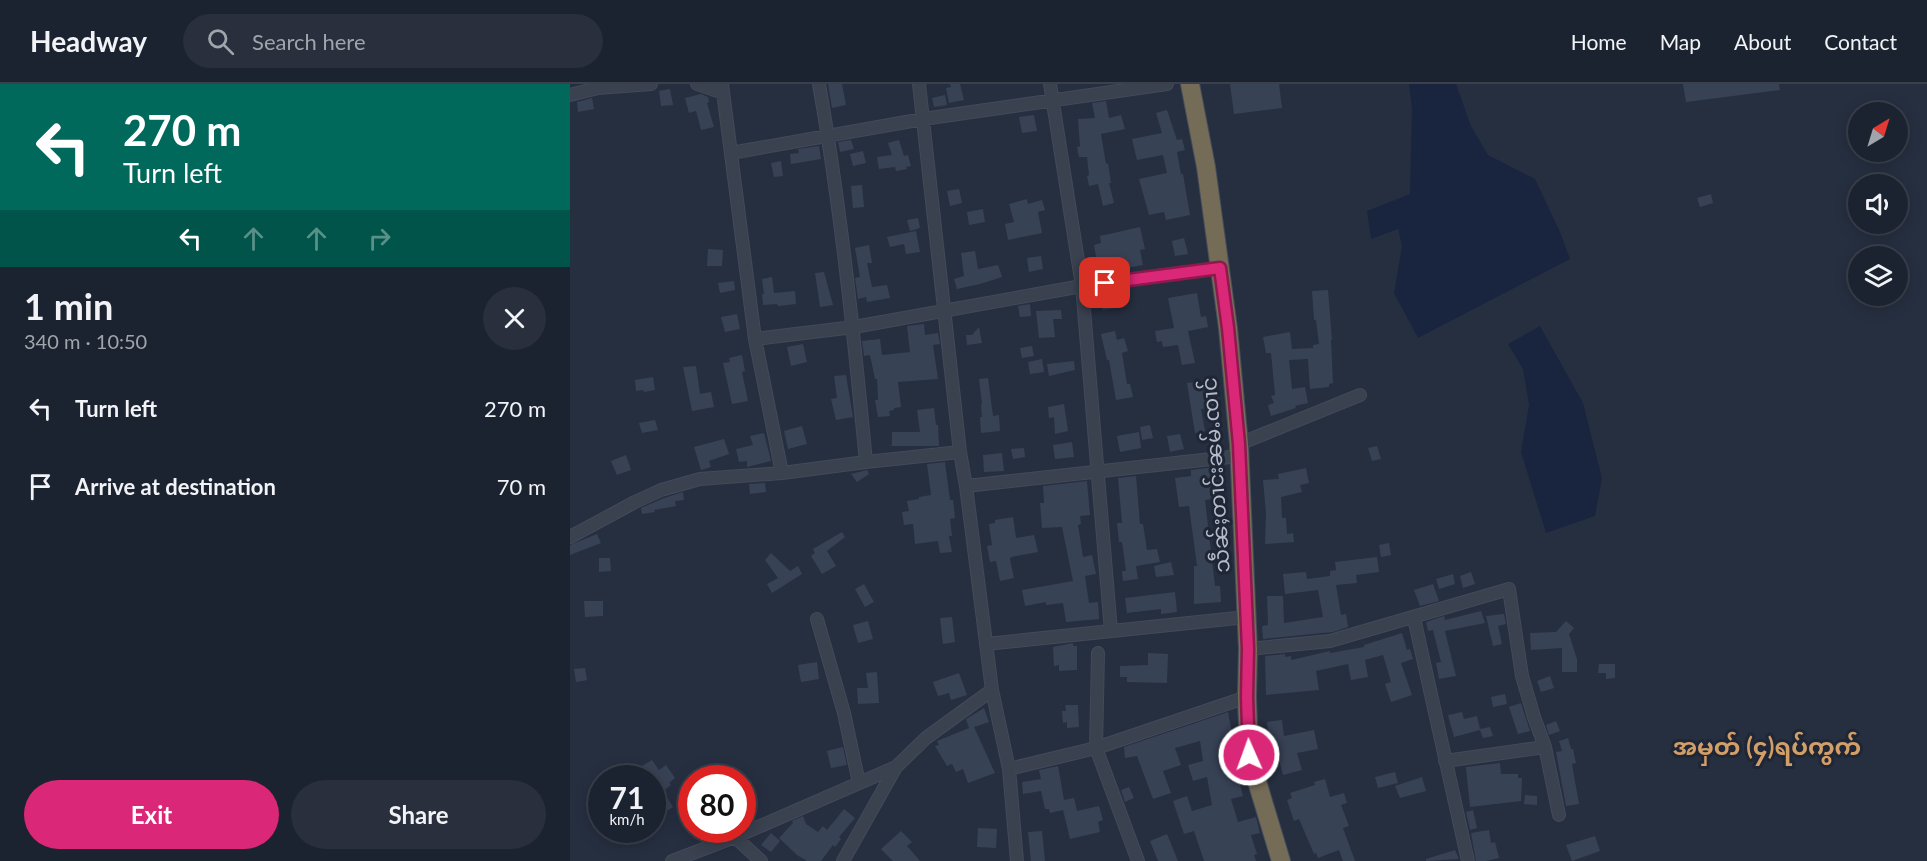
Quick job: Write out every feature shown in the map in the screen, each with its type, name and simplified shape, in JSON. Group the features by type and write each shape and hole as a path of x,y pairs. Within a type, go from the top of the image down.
{"highway":[{"name":"သဵၼ်ႈတၢင်းၼမ်ႉၸၢင်","path":"1190,84 1206,167 1220,268 1239,450 1247,617 1249,755 1281,861"}],"street":[{"path":"570,95 598,88 651,84"},
{"path":"697,84 722,89 755,339 782,473"},
{"path":"819,84 854,327 866,462"},
{"path":"919,84 960,452 992,690 1009,769 1017,861"},
{"path":"1050,84 1082,286 1111,631"},
{"path":"731,153 923,119 1167,84"},
{"path":"755,339 854,327 1082,286 1220,268"},
{"path":"966,486 1096,472 1239,450 1360,395"},
{"path":"570,537 626,506 661,490 700,479 782,473 960,452"},
{"path":"1248,649 1330,641 1509,589 1522,676 1545,747 1559,815"},
{"path":"986,644 1247,617"},
{"path":"1414,618 1468,861"},
{"path":"818,619 844,713 859,783"},
{"path":"1098,653 1096,748 1138,861"},
{"path":"843,861 896,767 927,738 992,690"},
{"path":"1009,769 1096,748 1247,697"},
{"path":"1445,761 1545,747"},
{"path":"756,828 896,767"},
{"path":"672,861 719,843"},
{"path":"742,843 761,861"}],"water":[{"path":"1409,84 1456,84 1471,126 1488,155 1535,179 1570,259 1418,338 1394,293 1402,246 1398,229 1371,239 1367,211 1410,194 1412,109"},
{"path":"1540,326 1583,403 1602,478 1595,516 1546,533 1521,452 1529,405 1523,369 1508,344"}],"building":[{"path":"828,84 842,84 846,105 832,108"},
{"path":"950,84 960,84 964,100 949,103 946,88 951,87"},
{"path":"1230,84 1279,84 1282,108 1234,114"},
{"path":"1683,84 1779,84 1780,90 1686,102"},
{"path":"670,89 673,105 661,106 659,91"},
{"path":"701,94 708,97 709,102 707,103 714,127 701,130 696,111 689,113 685,98"},
{"path":"945,95 947,105 934,107 932,98"},
{"path":"592,98 594,109 578,112 577,102"},
{"path":"1106,101 1109,118 1121,115 1125,129 1101,134 1114,203 1103,206 1098,184 1089,186 1087,157 1079,157 1077,147 1080,146 1078,119 1095,118 1092,103"},
{"path":"1167,110 1177,140 1182,139 1185,150 1177,152 1190,215 1166,220 1164,212 1149,215 1139,179 1167,173 1163,155 1137,160 1132,139 1162,133 1156,113"},
{"path":"1034,115 1037,131 1022,133 1019,117"},
{"path":"851,140 854,149 840,152 838,142"},
{"path":"899,140 904,156 908,155 911,166 896,171 895,167 879,169 877,157 892,155 888,143"},
{"path":"819,146 821,159 791,164 790,154 799,153 798,149"},
{"path":"863,151 866,163 853,166 850,154"},
{"path":"781,161 783,176 774,177 771,163"},
{"path":"862,185 864,207 853,208 851,186"},
{"path":"959,189 962,203 950,206 947,191"},
{"path":"1711,194 1713,203 1700,207 1697,198"},
{"path":"1027,199 1028,204 1042,200 1045,210 1038,212 1042,233 1008,240 1005,224 1014,222 1009,204"},
{"path":"983,209 985,222 969,225 967,212"},
{"path":"918,218 920,228 910,231 907,220"},
{"path":"1140,227 1145,249 1140,250 1143,265 1099,273 1094,245 1101,243 1100,236"},
{"path":"916,231 920,252 906,254 904,244 890,247 887,237"},
{"path":"1184,238 1188,254 1175,256 1172,241"},
{"path":"869,245 872,263 867,263 872,287 887,285 890,298 867,302 866,297 858,299 855,278 860,277 855,248"},
{"path":"708,249 723,250 722,266 707,266"},
{"path":"975,251 978,269 998,265 1002,277 957,289 954,279 964,276 961,253"},
{"path":"1041,256 1043,269 1029,272 1027,258"},
{"path":"824,272 833,305 820,307 815,273"},
{"path":"772,277 774,293 795,291 796,304 763,305 762,279"},
{"path":"734,281 735,290 720,293 718,283"},
{"path":"1118,290 1121,302 1118,302 1119,307 1103,310 1099,292"},
{"path":"1328,290 1333,383 1329,384 1329,387 1310,389 1308,359 1289,360 1292,389 1305,387 1308,403 1271,416 1268,405 1274,403 1271,396 1275,395 1271,353 1266,353 1263,337 1290,332 1292,349 1313,348 1313,345 1319,344 1316,320 1314,320 1312,291"},
{"path":"1197,293 1201,317 1206,316 1208,327 1188,331 1195,363 1182,365 1178,345 1163,347 1162,341 1157,342 1155,331 1174,328 1168,298"},
{"path":"1030,304 1031,316 1020,317 1018,306"},
{"path":"1061,310 1062,319 1053,319 1055,337 1039,338 1036,311"},
{"path":"737,314 740,329 725,332 721,317"},
{"path":"924,324 925,335 938,333 940,344 933,345 938,379 898,382 901,407 889,411 890,416 878,417 875,400 878,400 877,379 875,379 870,355 864,356 862,341 880,339 882,355 910,352 907,326"},
{"path":"979,327 982,343 967,345 966,335 972,335"},
{"path":"1115,331 1117,340 1124,338 1128,351 1122,353 1127,384 1130,384 1133,397 1116,400 1109,360 1107,360 1101,334"},
{"path":"803,344 807,362 791,366 787,347"},
{"path":"1032,346 1034,356 1022,358 1020,348"},
{"path":"742,355 745,371 742,372 748,401 732,404 723,363 730,362 729,358"},
{"path":"1042,359 1044,372 1030,374 1028,362"},
{"path":"1074,361 1075,370 1049,376 1047,364"},
{"path":"696,366 700,394 711,392 714,407 692,411 683,367"},
{"path":"846,375 853,417 836,420 831,399 837,398 834,376"},
{"path":"653,377 655,390 636,391 635,380"},
{"path":"988,378 993,416 999,415 1000,431 981,433 982,404 979,379"},
{"path":"1209,381 1212,398 1219,397 1220,407 1201,409 1205,431 1195,433 1187,383"},
{"path":"1064,404 1068,431 1055,434 1054,417 1049,418 1048,407"},
{"path":"934,408 939,446 890,446 892,445 892,432 920,432 917,410"},
{"path":"655,420 658,430 642,433 639,423"},
{"path":"1150,425 1153,438 1142,440 1140,427"},
{"path":"802,426 807,444 788,449 784,431"},
{"path":"1139,432 1141,448 1120,452 1117,436"},
{"path":"764,433 771,461 747,467 747,461 739,462 736,449 753,445 750,436"},
{"path":"1180,434 1184,449 1170,452 1167,436"},
{"path":"724,439 729,454 709,461 711,467 701,470 694,447"},
{"path":"1072,442 1074,457 1055,459 1053,445"},
{"path":"1377,446 1381,459 1372,461 1368,448"},
{"path":"1024,448 1025,457 1013,459 1011,449"},
{"path":"1002,453 1004,471 984,472 983,455"},
{"path":"626,455 631,470 617,475 611,461"},
{"path":"945,462 955,518 950,519 952,536 949,536 952,552 940,553 938,541 915,544 913,524 904,525 902,512 909,511 907,501 931,495 927,464"},
{"path":"1215,467 1219,498 1205,500 1215,586 1220,586 1221,602 1194,604 1194,566 1197,566 1189,506 1179,507 1175,478 1191,476 1191,470"},
{"path":"1306,468 1309,483 1300,485 1302,492 1281,497 1282,518 1286,518 1287,534 1293,533 1294,542 1265,544 1266,513 1263,480 1279,479 1278,474"},
{"path":"867,470 869,474 857,482 851,474"},
{"path":"1136,476 1140,524 1143,524 1147,550 1157,549 1160,562 1136,566 1138,579 1123,581 1122,571 1126,571 1117,523 1122,523 1118,478"},
{"path":"1087,481 1090,515 1080,516 1081,524 1078,525 1083,557 1092,555 1096,574 1085,576 1089,603 1098,602 1099,619 1066,622 1063,603 1046,605 1046,602 1025,606 1022,590 1073,581 1062,527 1042,528 1040,503 1044,503 1043,486"},
{"path":"765,483 766,492 750,494 749,484"},
{"path":"683,492 684,500 675,501 676,506 642,514 641,508"},
{"path":"1013,517 1016,538 1034,535 1038,552 1011,557 1014,578 1000,581 996,561 990,562 987,546 992,545 989,524 995,523 995,520"},
{"path":"842,532 845,537 827,551 836,566 822,574 811,556 815,553 813,549"},
{"path":"597,534 601,543 570,555 570,545"},
{"path":"1389,543 1391,555 1381,557 1379,545"},
{"path":"771,553 790,571 798,566 802,574 772,593 767,584 778,578 765,560"},
{"path":"1377,557 1379,572 1356,575 1357,583 1336,585 1341,615 1346,614 1348,627 1333,632 1263,639 1262,626 1268,625 1267,596 1283,596 1284,623 1323,617 1318,590 1285,594 1283,574 1306,572 1307,579 1330,576 1330,571 1336,570 1335,562"},
{"path":"599,558 610,558 611,571 599,572"},
{"path":"1171,562 1174,575 1156,577 1154,566"},
{"path":"1471,572 1475,584 1463,588 1460,576"},
{"path":"1453,574 1455,584 1439,589 1436,579"},
{"path":"864,584 874,602 865,607 855,589"},
{"path":"1433,584 1439,601 1420,606 1414,590"},
{"path":"1175,592 1177,612 1161,614 1161,609 1127,613 1125,598"},
{"path":"584,601 603,601 603,616 585,617"},
{"path":"1481,611 1485,623 1445,631 1456,676 1439,679 1436,663 1441,662 1433,630 1428,631 1426,622 1444,616 1445,620"},
{"path":"1504,614 1506,624 1498,626 1502,644 1493,646 1486,616"},
{"path":"952,617 955,642 943,644 940,618"},
{"path":"868,621 873,639 858,643 853,625"},
{"path":"1566,621 1574,628 1569,634 1577,659 1577,672 1562,672 1562,648 1531,650 1530,633 1556,632"},
{"path":"1402,633 1407,650 1410,649 1413,659 1401,663 1412,695 1391,702 1385,684 1391,682 1383,655 1365,660 1368,677 1351,680 1348,664 1316,671 1319,690 1266,695 1265,656 1285,654 1285,657 1291,656 1291,660 1330,651 1330,653 1364,647 1364,645"},
{"path":"1073,643 1073,646 1077,646 1077,670 1059,671 1059,665 1054,666 1053,647"},
{"path":"1148,653 1168,654 1167,683 1127,682 1127,677 1120,677 1120,666 1148,665"},
{"path":"817,662 819,679 801,682 798,665"},
{"path":"1599,664 1615,664 1615,678 1606,679 1606,673 1598,673"},
{"path":"585,668 587,680 576,682 574,669"},
{"path":"877,672 879,703 858,704 857,688 868,688 866,673"},
{"path":"959,673 967,695 951,700 949,693 938,696 933,682"},
{"path":"1550,676 1554,688 1541,692 1537,681"},
{"path":"1505,694 1507,704 1493,707 1491,697"},
{"path":"1521,703 1530,731 1518,734 1509,707"},
{"path":"1065,705 1078,705 1079,727 1067,728 1067,722 1063,723 1062,711 1066,711"},
{"path":"984,708 989,722 974,727 995,773 968,783 963,769 956,772 952,764 947,766 935,746 939,745 937,741 969,728 966,719"},
{"path":"1228,712 1235,749 1236,760 1233,761 1243,796 1231,799 1238,822 1256,817 1260,833 1251,835 1257,854 1254,855 1256,861 1204,861 1194,831 1184,834 1173,801 1187,796 1192,811 1212,805 1207,777 1193,781 1188,765 1203,761 1200,741 1175,748 1181,765 1163,771 1171,793 1153,799 1137,756 1125,758 1124,747"},
{"path":"1462,712 1464,719 1477,716 1480,729 1490,727 1493,736 1483,738 1480,730 1454,737 1448,715"},
{"path":"1282,720 1284,736 1314,730 1318,749 1297,753 1302,770 1283,775 1278,756 1271,757 1267,741 1269,740 1267,722"},
{"path":"1556,721 1560,731 1549,735 1546,725"},
{"path":"1568,738 1576,763 1572,764 1579,804 1566,806 1556,752 1562,751 1559,741"},
{"path":"843,747 847,765 831,768 827,751"},
{"path":"652,760 656,765 644,765"},
{"path":"1500,763 1501,774 1518,774 1518,778 1522,778 1521,801 1470,807 1466,767"},
{"path":"666,765 675,778 669,783 671,785 666,789"},
{"path":"1058,766 1064,800 1074,798 1077,811 1099,806 1103,820 1098,822 1100,832 1070,839 1063,810 1050,813 1049,809 1045,809 1041,791 1023,794 1022,782 1041,779 1039,770"},
{"path":"1395,772 1398,783 1378,788 1375,777"},
{"path":"1422,777 1426,791 1400,798 1395,786"},
{"path":"1325,779 1330,797 1344,793 1347,803 1341,805 1349,826 1343,828 1355,861 1343,861 1339,850 1318,858 1316,853 1314,854 1299,819 1294,821 1287,800 1292,798 1290,793 1315,785 1314,782"},
{"path":"1129,787 1134,798 1125,802 1121,790"},
{"path":"1525,795 1537,796 1537,805 1524,804"},
{"path":"666,796 673,807 666,811"},
{"path":"844,809 855,818 839,837 841,839 835,847 833,845 821,861 807,861 779,838 793,823 792,821 803,816 806,824 818,832 823,826 827,830"},
{"path":"1473,810 1477,828 1470,830 1466,812"},
{"path":"978,828 997,829 996,848 977,847"},
{"path":"1489,830 1491,843 1495,842 1499,858 1476,861 1471,833"},
{"path":"901,831 912,842 907,846 920,861 893,861 881,849"},
{"path":"1042,831 1045,861 1031,861 1028,832"},
{"path":"771,833 780,841 771,852 761,845"},
{"path":"1167,834 1178,861 1158,861 1150,841"},
{"path":"1595,836 1600,851 1572,861 1566,845"},
{"path":"1455,850 1459,859 1426,861 1426,859"}],"district":[{"name":"အမှတ် (၄)ရပ်ကွက်","path":"1767,747"}],"route":[{"path":"1105,283 1220,268 1239,444 1248,649 1249,755"}]}
